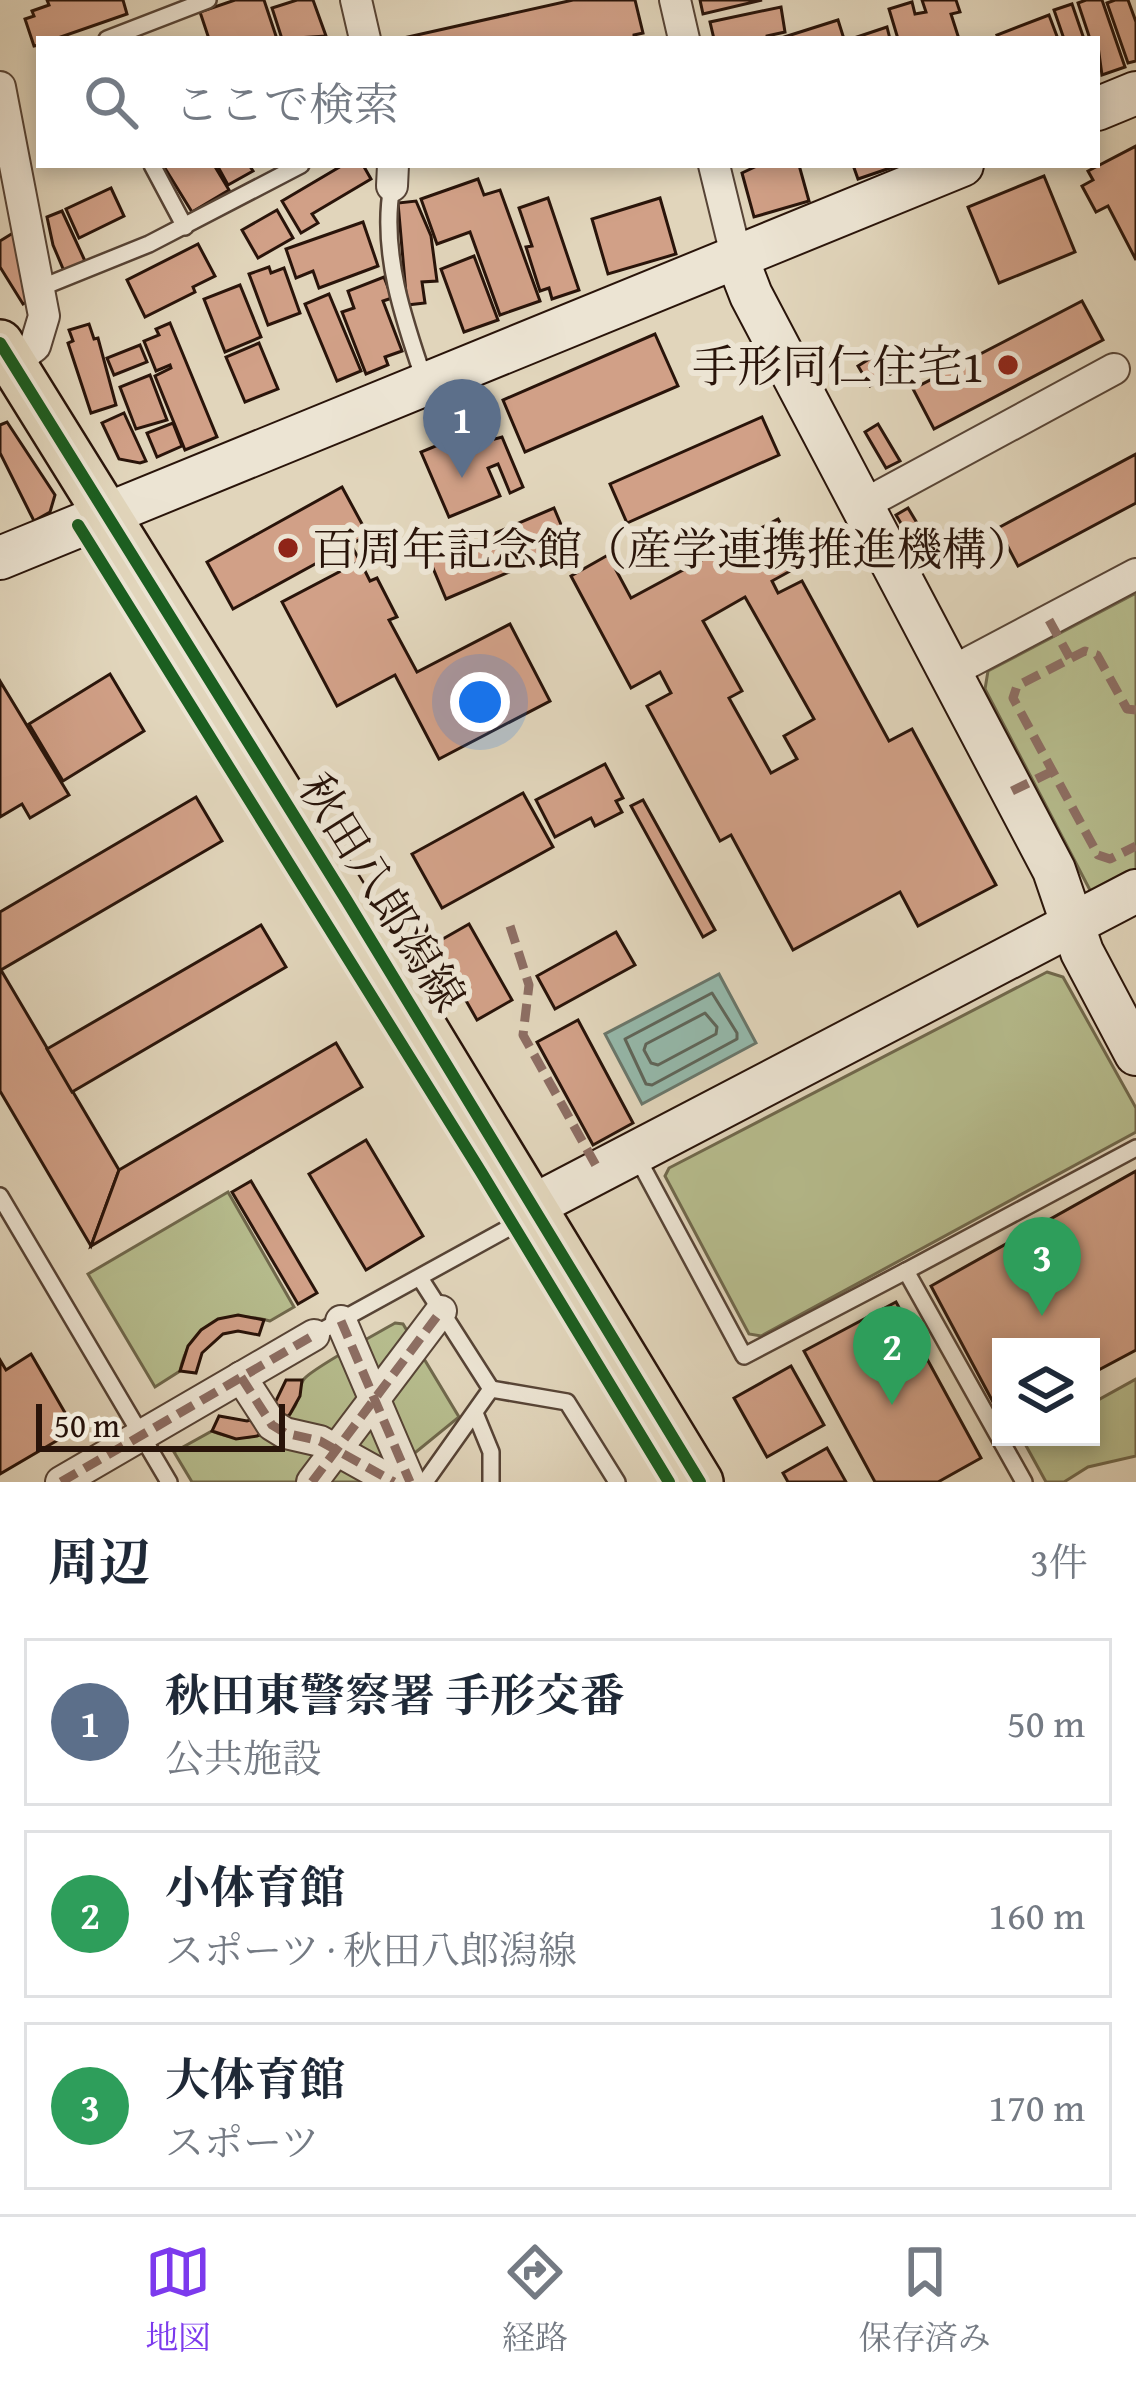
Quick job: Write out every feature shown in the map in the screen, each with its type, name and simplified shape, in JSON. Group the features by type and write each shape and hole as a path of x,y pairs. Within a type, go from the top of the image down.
{"main road":[{"name":"秋田八郎潟線","path":"9,366 107,512 700,1482"}],"street":[{"path":"356,0 364,36"},
{"path":"675,0 683,36"},
{"path":"0,87 44,316 34,346 9,366"},
{"path":"1100,108 1136,93"},
{"path":"715,168 751,295 1054,871 1082,952 1136,1054"},
{"path":"0,558 955,168"},
{"path":"861,506 1114,369"},
{"path":"949,673 1136,574"},
{"path":"533,1206 1136,891"},
{"path":"312,1482 442,1311"},
{"path":"61,1482 328,1328 375,1397 410,1482"},
{"path":"241,1378 272,1425 335,1450 394,1482"}],"lane":[{"path":"115,36 208,0"},
{"path":"154,168 185,227"},
{"path":"40,288 185,227 295,168"},
{"path":"392,176 388,236 408,331 426,385"},
{"path":"634,1153 744,1356 1136,1148"},
{"path":"0,1196 169,1482"},
{"path":"328,1328 514,1225 533,1206"},
{"path":"906,1271 1024,1482"},
{"path":"420,1278 491,1389 567,1402 617,1482"},
{"path":"425,1482 491,1389"},
{"path":"476,1413 491,1452 490,1482"},
{"path":"1003,1482 1015,1465"}],"shaded area":[{"path":"1136,593 1136,873 1091,892 985,689 988,671"},
{"path":"1047,972 1063,977 1136,1108 1136,1132 761,1336 749,1334 665,1176 669,1168"},
{"path":"228,1192 294,1307 270,1321 239,1317 212,1324 192,1342 180,1371 155,1387 88,1274"},
{"path":"395,1323 403,1324 459,1417 411,1456 395,1482 192,1482 174,1452 212,1431 247,1437 269,1431 288,1417 310,1374"},
{"path":"1136,1379 1136,1456 1088,1467 1064,1482 1046,1482 1026,1446 1100,1446 1100,1399"}],"water":[{"path":"719,974 756,1043 642,1104 605,1034"}],"building":[{"path":"47,0 123,0 127,14 64,36 36,36 34,46 25,19 49,5"},
{"path":"235,0 264,0 276,36 208,36 200,12"},
{"path":"313,0 326,36 281,36 272,8"},
{"path":"573,0 635,0 643,33 634,36 412,36"},
{"path":"700,0 762,0 703,14"},
{"path":"922,0 956,0 960,12 951,14 958,36 897,36 889,9 912,2 915,14 926,12"},
{"path":"1102,0 1125,67 1102,75 1100,36 1089,36 1078,3"},
{"path":"1128,0 1136,22 1136,61 1128,63 1107,3"},
{"path":"1072,4 1083,36 1063,36 1054,10"},
{"path":"781,7 785,32 713,36 710,22"},
{"path":"1049,15 1057,36 998,36"},
{"path":"838,20 843,36 787,36"},
{"path":"887,27 889,36 860,36"},
{"path":"1136,146 1136,260 1108,206 1096,212 1082,186 1093,180 1088,171"},
{"path":"165,168 216,168 229,190 192,212"},
{"path":"219,168 253,171 228,185"},
{"path":"338,168 365,168 371,179 312,214 318,223 301,233 282,201"},
{"path":"753,168 800,168 809,201 754,217 742,173"},
{"path":"854,168 890,168 858,179"},
{"path":"1044,176 1075,252 999,283 968,207"},
{"path":"478,179 484,195 500,190 540,301 500,315 470,232 437,244 421,199"},
{"path":"111,188 124,216 79,238 66,209"},
{"path":"548,198 579,290 552,299 549,288 540,291 519,208"},
{"path":"660,198 676,254 608,274 592,219"},
{"path":"416,201 431,236 437,281 422,282 425,303 407,305 398,203"},
{"path":"277,210 293,238 258,258 242,230"},
{"path":"62,211 85,261 64,271 47,217"},
{"path":"363,222 378,266 319,288 313,271 296,278 286,249"},
{"path":"13,233 21,246 33,298 23,304 0,267 0,241"},
{"path":"198,244 215,276 193,287 195,292 145,317 127,280"},
{"path":"474,256 498,320 464,332 441,269"},
{"path":"269,267 271,273 284,268 300,313 268,325 249,274"},
{"path":"384,277 392,298 383,301 402,351 385,357 388,365 366,374 342,312 354,308 348,291"},
{"path":"240,285 261,337 225,352 204,299"},
{"path":"329,294 361,371 337,381 305,304"},
{"name":"手形同仁住宅1","path":"1082,301 1103,340 934,429 913,389"},
{"path":"170,323 217,437 185,450 155,376 170,365 156,371 144,341 159,335 156,329"},
{"path":"89,324 94,339 98,338 116,405 91,413 68,343 73,341 69,330"},
{"path":"655,334 678,386 525,452 503,400"},
{"path":"259,343 278,389 245,402 226,357"},
{"path":"140,345 147,362 114,375 107,358"},
{"path":"882,351 894,372 870,386 858,366"},
{"path":"150,375 167,420 136,429 120,387"},
{"path":"124,413 146,461 119,459 102,423"},
{"path":"762,417 779,455 627,523 610,484"},
{"path":"7,422 55,495 50,512 34,521 0,453 0,425"},
{"path":"173,423 182,446 157,457 147,433"},
{"path":"489,424 495,439 502,437 523,487 510,493 498,464 488,468 500,496 449,517 421,452"},
{"path":"878,424 900,461 886,468 865,432"},
{"path":"1136,454 1136,503 1018,566 998,528"},
{"name":"百周年記念館（産学連携推進機構）","path":"342,487 368,535 233,609 207,562"},
{"path":"554,508 570,546 446,599 430,561"},
{"path":"908,508 917,523 905,530 896,515"},
{"path":"778,519 803,564 772,581 778,593 802,581 889,741 912,729 996,885 918,926 900,892 793,950 731,835 720,841 647,706 671,693 660,672 631,688 571,576 608,555 631,598","holes":["745,597 814,719 784,736 797,759 771,773 729,698 742,691 703,621"]},
{"path":"351,545 360,561 348,568 339,552"},
{"path":"360,561 370,581 377,578 397,617 389,620 417,672 510,624 550,701 439,759 395,675 337,706 282,602"},
{"path":"110,674 144,731 63,781 29,724"},
{"path":"0,681 69,795 30,818 22,804 0,817"},
{"path":"605,764 623,798 616,801 622,812 595,826 591,818 555,837 536,800"},
{"path":"523,793 553,847 442,908 412,854"},
{"path":"196,797 222,841 1,970 119,1170 91,1246 0,1091 0,912"},
{"path":"643,800 715,930 703,937 631,806"},
{"path":"469,924 512,1000 477,1020 434,944"},
{"path":"261,925 286,967 72,1092 47,1049"},
{"path":"616,932 635,965 555,1009 537,976"},
{"path":"578,1020 633,1123 593,1145 537,1042"},
{"path":"336,1043 362,1087 91,1246 119,1170"},
{"path":"366,1140 423,1236 366,1270 309,1174"},
{"path":"1136,1171 1136,1350 1100,1369 1100,1338 992,1338 992,1400 931,1286"},
{"path":"251,1181 317,1293 298,1304 232,1192"},
{"path":"896,1302 981,1458 938,1482 875,1482 804,1351"},
{"path":"238,1315 264,1320 259,1335 223,1334 202,1353 196,1373 180,1371 188,1346 201,1330 218,1319"},
{"path":"31,1354 75,1430 0,1474 0,1360 6,1370"},
{"path":"791,1366 824,1425 767,1457 734,1398"},
{"path":"286,1380 302,1380 300,1396 276,1428 236,1439 212,1431 219,1416 247,1421 261,1417 273,1407"},
{"path":"827,1448 846,1482 788,1482 783,1473"}],"marked path":[{"path":"1049,620 1070,658"},
{"path":"1136,710 1127,709 1097,655 1085,651 1017,686 1013,698 1098,855 1110,859 1136,846"},
{"path":"1012,791 1053,771"},
{"path":"510,926 529,985 523,1035 599,1171"},
{"path":"312,1482 441,1311"},
{"path":"341,1321 410,1482"},
{"path":"61,1482 314,1335"},
{"path":"241,1377 272,1425 320,1441 394,1482"}],"cycle path":[{"path":"0,343 700,1482"},
{"path":"78,525 669,1482"}],"place":[{"name":"手形同仁住宅1","path":"1008,365"},
{"name":"秋田東警察署 手形交番","path":"462,478"},
{"name":"百周年記念館（産学連携推進機構）","path":"288,548"},
{"name":"大体育館","path":"1042,1316"},
{"name":"小体育館","path":"892,1405"}]}
